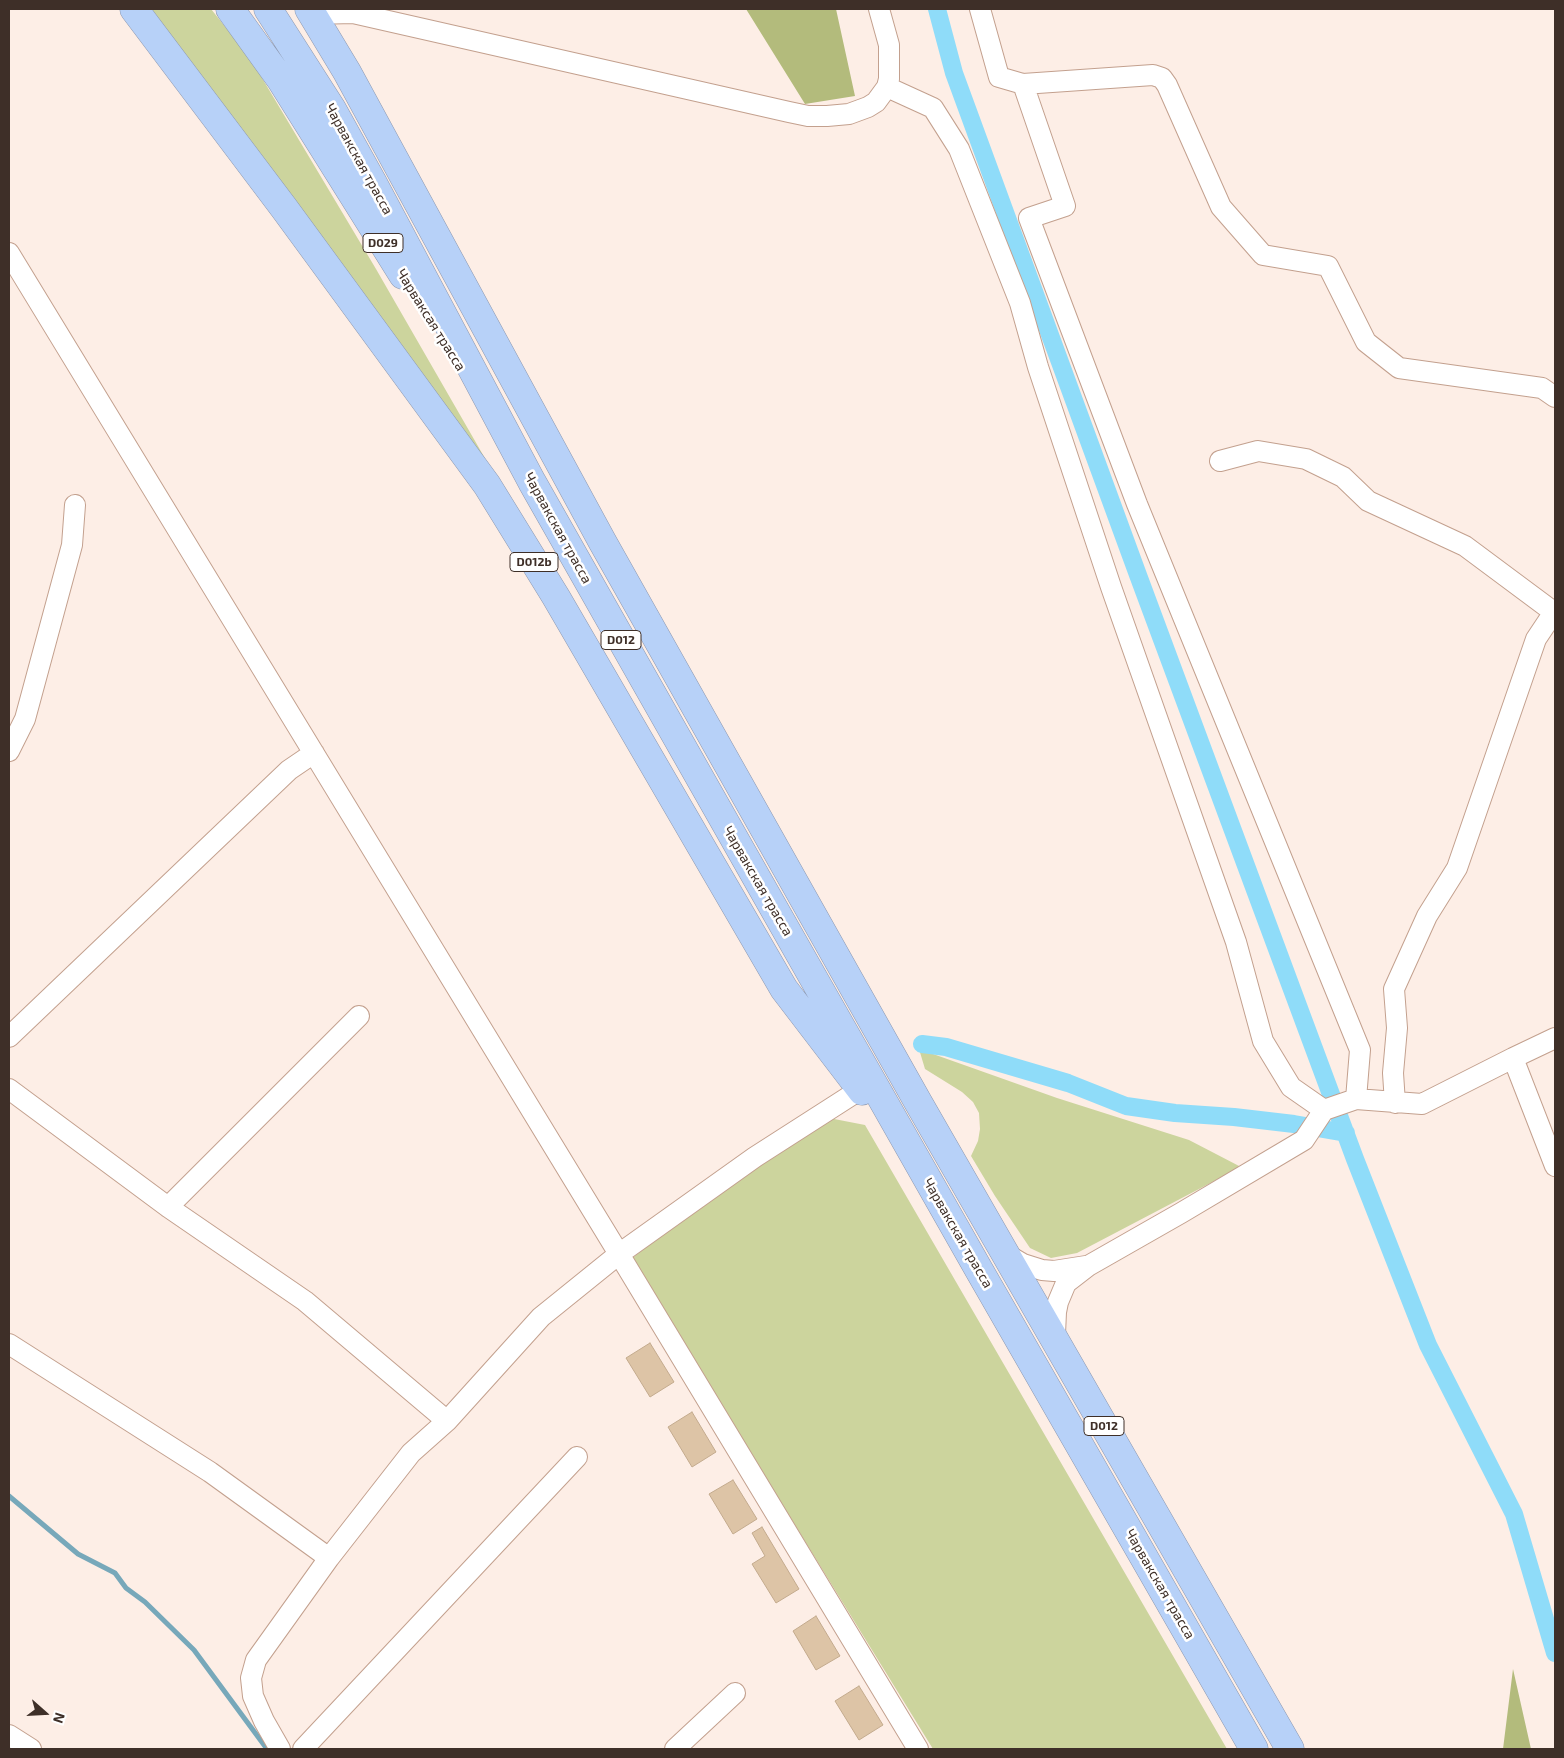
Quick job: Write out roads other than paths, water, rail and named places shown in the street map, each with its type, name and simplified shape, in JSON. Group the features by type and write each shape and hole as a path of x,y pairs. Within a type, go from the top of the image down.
{"highway":[{"name":"D012b","path":"134,9 290,216 487,485 556,597 784,989 860,1089 902,1135"},
{"name":"Чарваксая трасса","path":"230,9 281,80 532,482"},
{"name":"Чарвакская трасса","path":"268,9 332,109 374,183 532,482 902,1135 1254,1749"},
{"name":"D012","path":"311,11 347,72 602,541 918,1102 1290,1749"}],"street":[{"path":"311,11 352,13 808,116 849,114 859,111 876,102 887,86 889,79 889,45 879,9"},
{"path":"980,9 999,77 1023,84 1153,75 1162,78 1167,85 1221,206 1263,255 1328,266 1366,342 1399,368 1542,388 1555,397"},
{"path":"1023,84 1065,206 1029,218 1141,513 1360,1050 1356,1099"},
{"path":"887,86 933,108 959,149 1020,303 1038,367 1111,587 1236,942 1263,1041 1291,1088 1324,1110"},
{"path":"9,253 619,1254 918,1749"},
{"path":"1220,461 1258,451 1306,459 1344,478 1368,501 1465,546 1554,613 1536,639 1457,868 1427,916 1394,989 1397,1028 1393,1073 1395,1103"},
{"path":"9,751 24,719 72,545 75,505"},
{"path":"9,1037 289,770 314,753"},
{"path":"168,1207 358,1016"},
{"path":"1059,1346 1055,1334 1058,1302 1066,1283 1088,1266 1304,1140 1324,1110 1356,1099 1422,1104 1555,1038"},
{"path":"1513,1058 1555,1166"},
{"path":"9,1089 168,1207 305,1301 447,1421"},
{"path":"280,1749 264,1721 253,1696 251,1678 256,1660 329,1558 411,1453 447,1421 541,1317 619,1254 756,1157 860,1089"},
{"path":"1006,1254 1032,1268 1042,1270 1054,1271 1088,1266"},
{"path":"9,1344 210,1472 329,1558"},
{"path":"302,1749 577,1457"},
{"path":"674,1749 735,1693"},
{"path":"9,1734 30,1749"}],"waterway":[{"path":"937,9 954,73 1355,1159 1428,1345 1514,1514 1555,1653"},
{"path":"922,1044 946,1047 1068,1083 1126,1106 1175,1113 1294,1124 1346,1133"},
{"path":"9,1496 78,1554 115,1573 126,1588 145,1602 194,1650 267,1749"}]}
